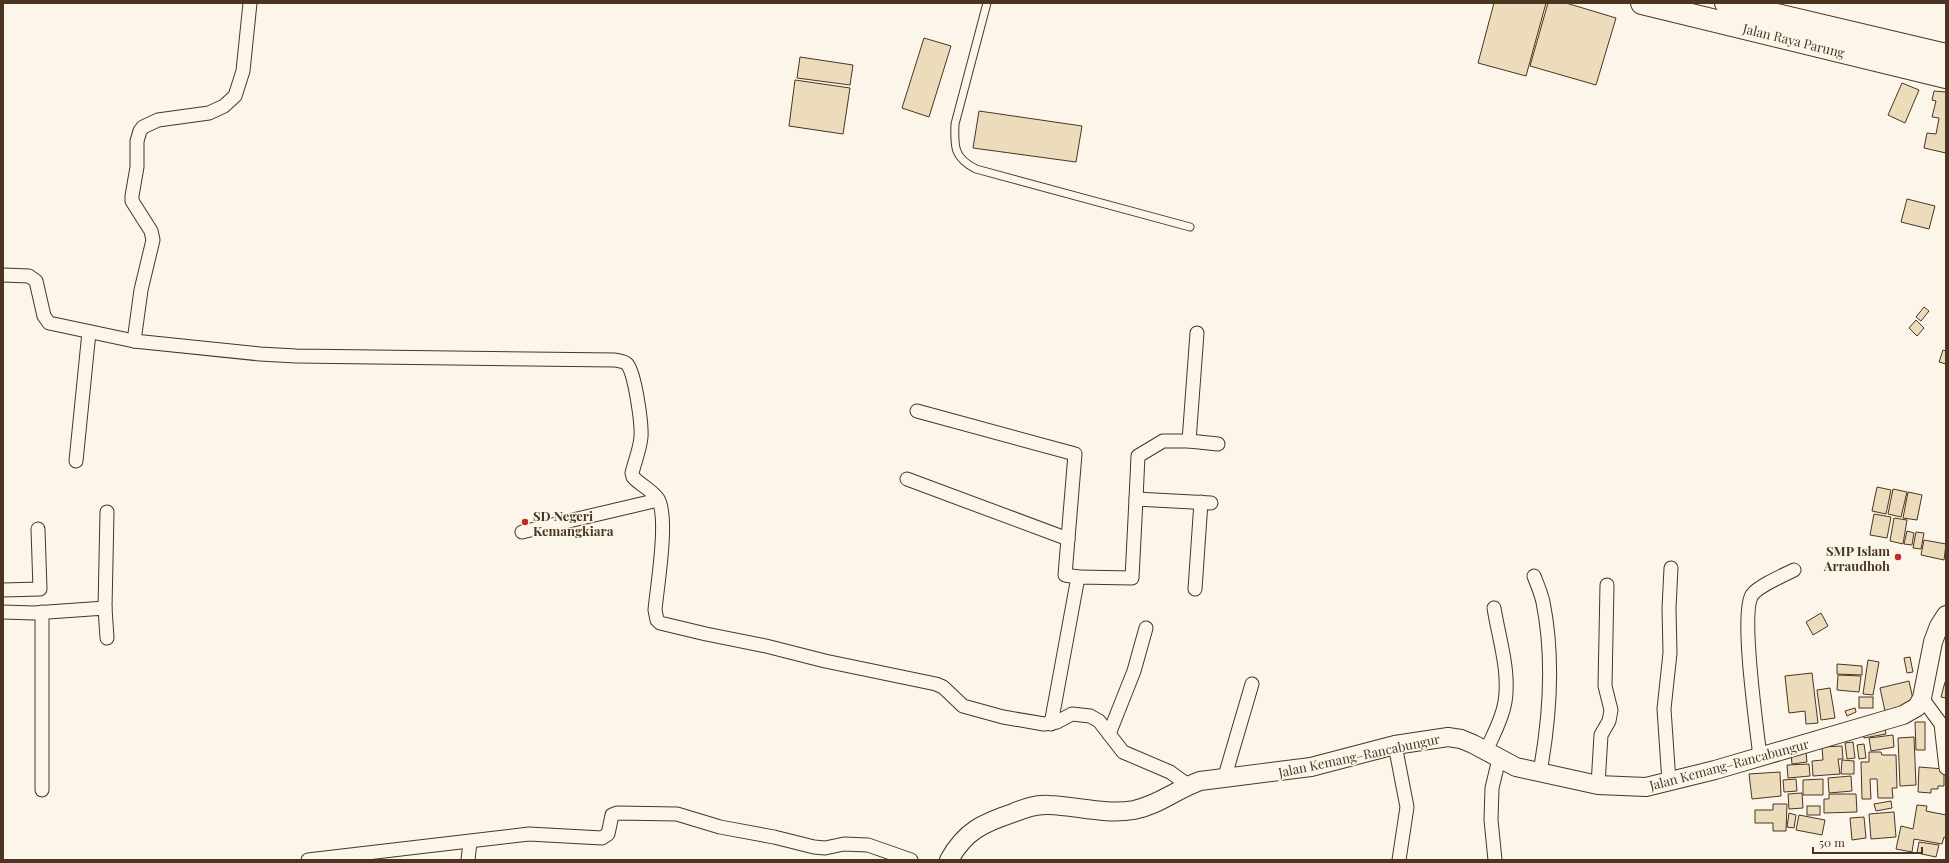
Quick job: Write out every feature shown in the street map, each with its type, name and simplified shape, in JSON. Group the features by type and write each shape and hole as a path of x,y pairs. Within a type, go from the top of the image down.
{"highway":[{"name":"Jalan Raya Parung","path":"1642,3 1946,77"},
{"name":"Jalan Raya Parung","path":"1726,3 1773,9 1946,55"}],"street":[{"path":"134,341 140,297 153,240 149,227 132,201 138,135 143,127 152,122 203,115 224,106 233,99 239,86 243,71 250,3"},
{"path":"3,275 29,276 36,281 44,316 49,323 134,341 267,355 325,357 571,359 615,360 623,362 626,364 630,373 642,427 640,445 632,472 633,477 649,489 661,506 662,540 655,610 657,620 660,623 929,682 943,687 956,701 969,708 1020,720 1051,724 1072,714 1084,714 1096,718 1123,752 1170,772 1188,785"},
{"path":"76,460 89,332"},
{"path":"1189,441 1197,333"},
{"path":"917,411 1075,454 1065,575 1078,577 1132,578 1138,456 1163,441 1189,441 1218,444"},
{"path":"907,479 1068,539"},
{"path":"1136,499 1206,503 1195,589"},
{"path":"522,532 658,500"},
{"path":"107,512 105,608 107,638"},
{"path":"3,590 40,589 38,528"},
{"path":"1669,782 1664,709 1670,653 1669,603 1671,568"},
{"path":"1760,756 1750,657 1749,609 1752,595 1757,590 1794,570"},
{"path":"1534,576 1545,615 1549,659 1548,725 1540,772"},
{"path":"1051,724 1078,577"},
{"path":"1598,785 1601,735 1610,713 1605,686 1607,585"},
{"path":"3,612 42,612 105,608"},
{"path":"1494,608 1504,662 1506,690 1492,755 1491,820 1495,860"},
{"path":"42,612 42,790"},
{"path":"1944,623 1931,653 1922,698 1941,724 1946,768"},
{"path":"1109,734 1134,671 1146,628"},
{"path":"1225,776 1252,684"},
{"name":"Jalan Kemang–Rancabungur","path":"950,860 960,842 976,828 990,820 1029,807 1047,805 1107,811 1132,810 1156,803 1188,785 1225,776 1311,767 1395,745 1448,737 1461,739 1516,767 1598,785 1635,788 1669,782 1908,713 1917,707 1922,698"},
{"path":"1395,745 1407,806 1399,860"},
{"path":"308,860 529,834 602,838 608,834 611,817 614,813 666,813 685,815 720,827 774,837 814,847 825,848 844,844 868,845 910,860"},
{"path":"468,860 470,842"}],"lane":[{"path":"987,3 955,124 956,146 963,162 976,169 1190,226"}],"building":[{"path":"1494,3 1546,3 1526,76 1478,63"},
{"path":"1548,3 1566,3 1616,18 1596,85 1530,66"},
{"path":"924,38 951,46 929,117 902,108"},
{"path":"800,57 853,65 850,85 797,78"},
{"path":"795,80 850,88 843,134 789,126"},
{"path":"1902,83 1919,90 1905,123 1888,115"},
{"path":"1934,91 1946,92 1946,153 1924,148 1927,133 1936,134 1939,118 1932,117 1936,101 1932,100"},
{"path":"979,111 1082,126 1076,162 973,148"},
{"path":"1907,199 1935,206 1929,229 1901,222"},
{"path":"1924,307 1929,311 1921,321 1916,317"},
{"path":"1916,320 1924,328 1917,336 1909,328"},
{"path":"1943,350 1946,351 1946,364 1939,362"},
{"path":"1877,487 1891,490 1886,514 1872,511"},
{"path":"1893,489 1907,492 1901,517 1888,514"},
{"path":"1908,492 1922,495 1917,520 1903,518"},
{"path":"1874,514 1891,517 1887,538 1870,535"},
{"path":"1894,518 1907,520 1903,544 1890,541"},
{"path":"1907,531 1914,533 1912,545 1904,544"},
{"path":"1916,532 1924,533 1921,549 1913,548"},
{"path":"1924,540 1946,544 1944,560 1921,555"},
{"path":"1821,613 1828,626 1813,635 1806,622"},
{"path":"1910,657 1913,672 1907,673 1904,658"},
{"path":"1868,660 1879,662 1873,695 1863,694"},
{"path":"1837,664 1862,666 1862,675 1837,674"},
{"path":"1812,673 1818,723 1806,724 1805,711 1789,713 1785,676"},
{"path":"1838,675 1861,676 1859,692 1837,690"},
{"path":"1909,681 1914,704 1885,711 1880,688"},
{"path":"1946,682 1946,698 1941,697"},
{"path":"1830,688 1835,718 1821,720 1817,690"},
{"path":"1859,697 1873,697 1873,708 1859,708"},
{"path":"1855,708 1856,712 1847,716 1845,711"},
{"path":"1915,722 1925,722 1925,750 1916,750"},
{"path":"1884,724 1886,734 1864,738 1862,728"},
{"path":"1893,735 1894,747 1871,751 1869,738"},
{"path":"1914,737 1916,785 1900,786 1898,738"},
{"path":"1853,742 1855,758 1847,759 1845,743"},
{"path":"1864,744 1866,758 1859,759 1857,745"},
{"path":"1842,746 1843,759 1838,759 1840,774 1813,776 1812,761 1823,760 1822,747"},
{"path":"1806,752 1807,762 1792,764 1791,754"},
{"path":"1869,752 1881,752 1882,755 1896,755 1897,788 1892,788 1893,798 1878,798 1877,779 1870,779 1871,799 1862,799 1861,762 1869,762"},
{"path":"1842,760 1854,761 1854,774 1841,774"},
{"path":"1809,764 1810,776 1788,778 1787,765"},
{"path":"1919,767 1944,769 1944,786 1938,786 1938,789 1931,789 1931,793 1918,792"},
{"path":"1780,772 1781,796 1752,799 1749,774"},
{"path":"1851,776 1852,791 1829,793 1828,778"},
{"path":"1796,779 1797,791 1784,792 1783,780"},
{"path":"1823,779 1823,795 1803,795 1803,780"},
{"path":"1802,793 1803,808 1789,809 1788,794"},
{"path":"1829,794 1856,794 1857,812 1824,813 1824,799 1829,799"},
{"path":"1891,801 1892,808 1876,811 1874,804"},
{"path":"1773,804 1787,804 1786,831 1773,831 1773,823 1755,823 1755,810 1773,810"},
{"path":"1917,805 1927,806 1926,811 1946,815 1946,838 1944,837 1942,844 1914,839 1912,852 1896,849 1901,826 1913,829"},
{"path":"1807,806 1820,806 1820,815 1807,815"},
{"path":"1894,812 1896,837 1871,839 1869,814"},
{"path":"1789,813 1796,815 1794,828 1787,827"},
{"path":"1799,815 1825,820 1822,835 1796,830"},
{"path":"1864,817 1866,838 1852,840 1850,818"},
{"path":"1919,842 1939,845 1936,857 1917,853"}],"place":[{"name":"SD Negeri Kemangkiara","path":"525,522"},
{"name":"SMP Islam Arraudhoh","path":"1898,557"}]}
